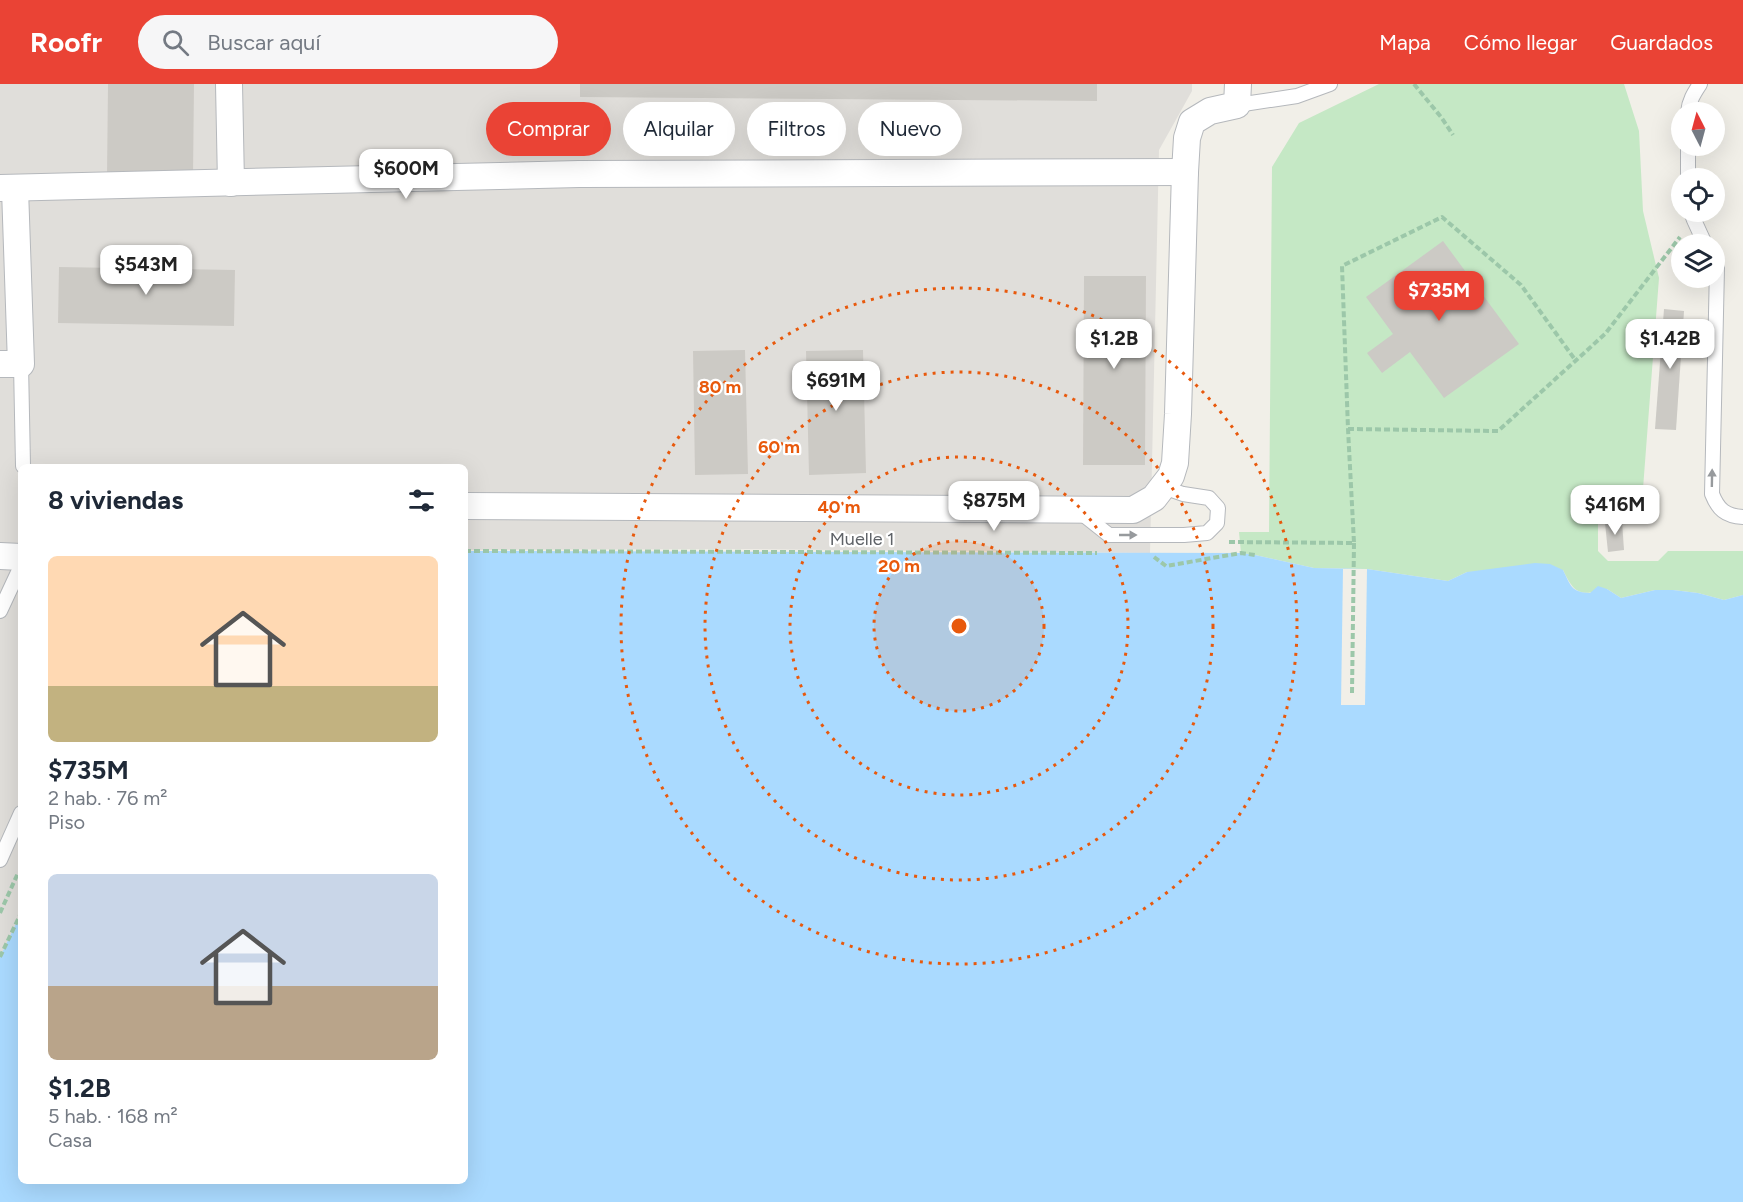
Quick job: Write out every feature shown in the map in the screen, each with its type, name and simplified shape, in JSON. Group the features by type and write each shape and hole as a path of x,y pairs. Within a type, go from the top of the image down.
{"street":[{"path":"229,84 231,183"},
{"path":"468,506 1133,510 1154,498 1171,476 1175,463 1187,138 1192,122 1238,94"},
{"path":"11,364 8,189 579,174 1185,172"},
{"path":"0,556 18,557"}],"lane":[{"path":"1238,94 1297,96 1330,84"},
{"path":"1690,102 1700,84"},
{"path":"1717,288 1712,494 1718,508 1734,517 1743,517"},
{"path":"11,364 23,464"},
{"path":"1079,510 1109,536 1207,533 1217,523 1218,507 1209,498 1183,494 1163,487"},
{"path":"0,610 18,572"},
{"path":"0,860 18,820"}],"path":[{"path":"1414,84 1453,135"},
{"path":"1352,693 1354,543 1342,266 1442,217 1521,285 1576,361"},
{"path":"1348,429 1498,431 1605,334 1688,222"},
{"path":"1229,542 1354,543"},
{"name":"Muelle 1","path":"468,551 1102,553"},
{"path":"1150,553 1166,566 1241,554 1255,555"},
{"path":"0,913 18,874"},
{"path":"0,957 18,919"}],"shaded area":[{"path":"0,84 1192,84 1192,91 1159,150 1150,553 729,549 468,550 468,464 18,464 18,919 0,957"}],"green space":[{"path":"1379,84 1624,84 1639,131 1643,211 1659,278 1641,515 1598,517 1598,551 1608,561 1658,561 1668,551 1743,551 1743,595 1724,600 1698,593 1655,590 1621,598 1607,589 1579,592 1563,570 1467,572 1448,581 1367,569 1314,568 1241,553 1239,532 1269,532 1272,167 1299,123"}],"water":[{"path":"468,551 1241,553 1314,568 1367,569 1448,581 1467,572 1535,563 1550,564 1563,570 1575,590 1590,593 1598,586 1621,598 1655,590 1698,593 1724,600 1743,595 1743,1202 0,1202 0,957 18,919 18,1184 468,1184"}],"pier":[{"path":"1343,569 1367,569 1365,705 1341,705"}],"building":[{"path":"108,84 194,84 193,177 107,176"},
{"path":"580,84 1097,84 1097,101 580,97"},
{"path":"1443,241 1519,344 1444,398 1410,352 1382,373 1367,353 1393,334 1366,297"},
{"path":"59,267 235,270 234,326 58,323"},
{"path":"1084,276 1146,276 1145,465 1083,465"},
{"path":"1664,309 1684,311 1676,430 1655,429"},
{"path":"745,350 748,474 695,475 693,351"},
{"path":"863,350 866,473 809,475 806,351"},
{"path":"1622,521 1624,550 1608,552 1605,523"}]}
